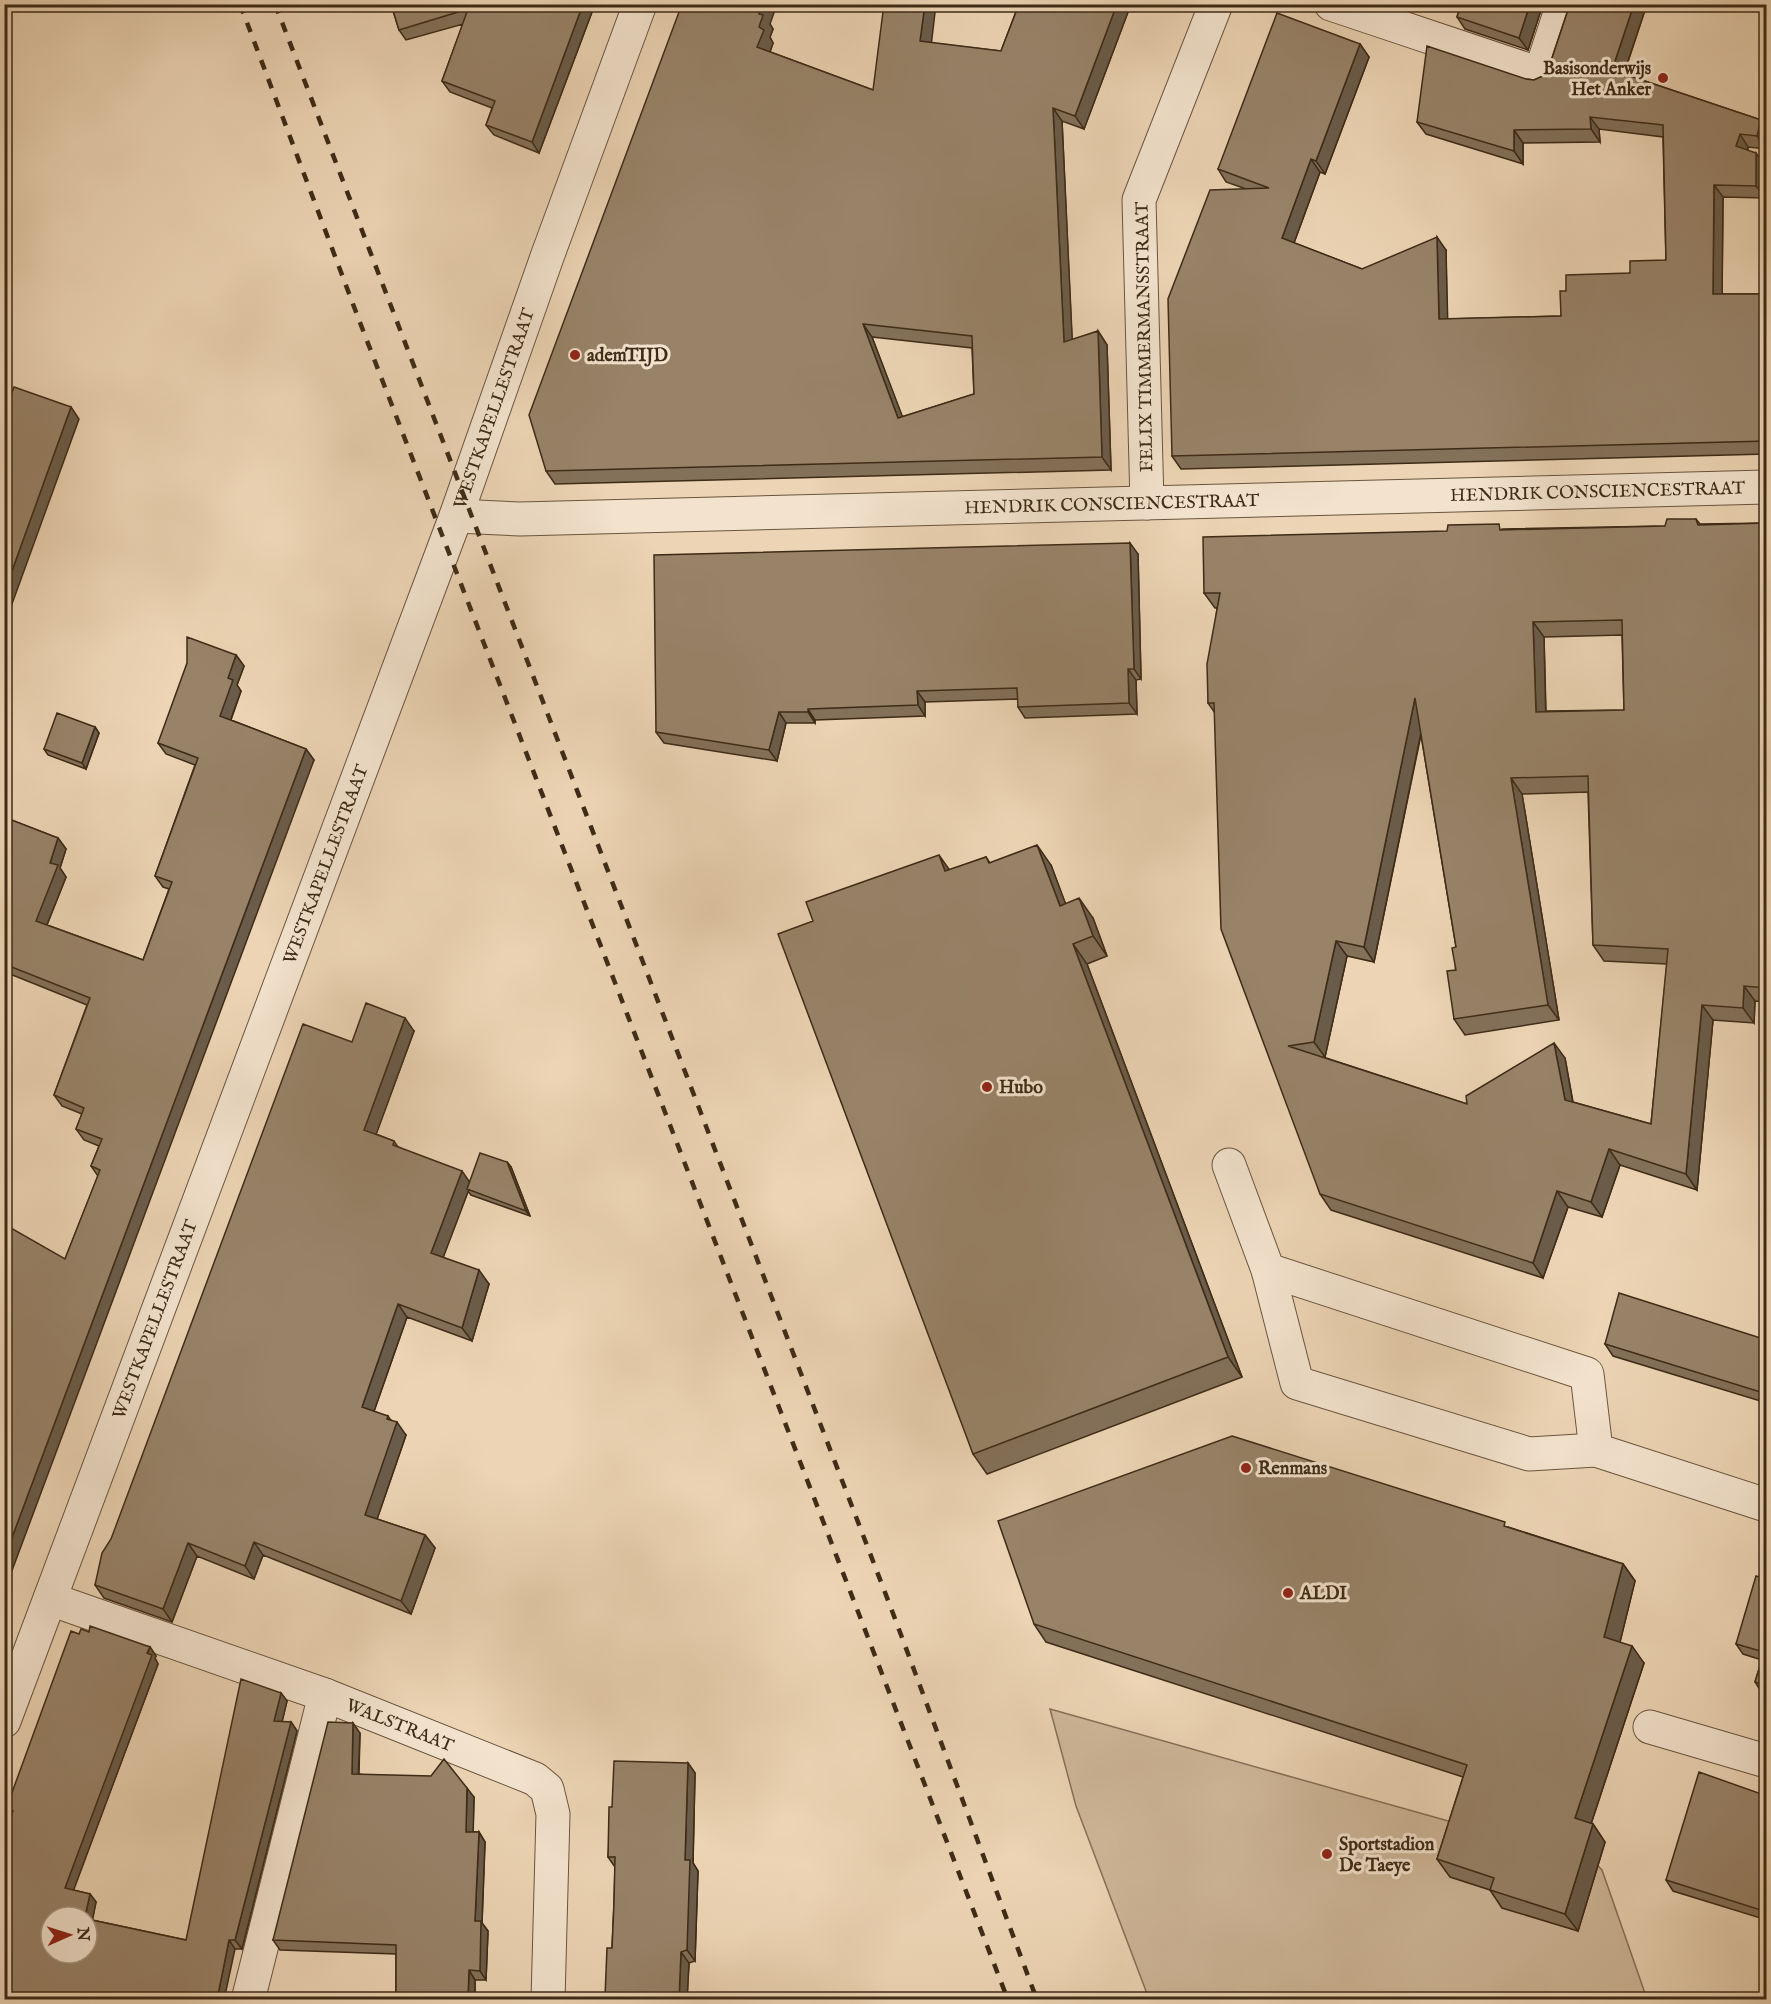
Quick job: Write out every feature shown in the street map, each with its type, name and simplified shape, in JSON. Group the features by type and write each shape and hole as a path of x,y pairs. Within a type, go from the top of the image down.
{"street":[{"name":"WESTKAPELLESTRAAT","path":"4,1721 456,516 535,289 640,4"},
{"name":"FELIX TIMMERMANSSTRAAT","path":"1147,503 1139,200 1216,4"},
{"path":"1331,4 1540,74 1563,4"},
{"name":"HENDRIK CONSCIENCESTRAAT","path":"456,516 520,519 1767,487"},
{"path":"1229,1166 1268,1270 1297,1383 1529,1454 1596,1450 1767,1505"},
{"path":"1268,1270 1587,1374 1596,1450"},
{"name":"WALSTRAAT","path":"50,1599 325,1695 535,1779 547,1789 552,1802 553,1814 548,2000"},
{"path":"248,2000 325,1695"},
{"path":"1650,1727 1767,1761"}],"shaded area":[{"name":"Sportstadion De Taeye","path":"1050,1709 1523,1842 1598,1866 1602,1870 1647,1999 1149,1999 1076,1806"}],"building":[{"path":"391,4 583,4 532,142 486,125 495,101 442,81 468,9 399,30"},
{"path":"682,4 763,4 759,14 763,15 759,27 764,30 757,47 873,90 884,4 925,4 920,41 1001,51 1019,4 1117,4 1075,116 1053,108 1064,342 1098,331 1102,457 546,471 529,415","holes":["863,324 972,336 974,394 898,418"]},
{"path":"1461,4 1530,4 1519,38 1457,17"},
{"path":"1570,4 1634,4 1612,70 1761,120 1757,136 1740,134 1736,146 1756,153 1756,186 1714,185 1713,294 1767,294 1767,441 1172,456 1168,299 1210,190 1269,188 1218,169 1277,13 1360,44 1316,161 1311,159 1282,238 1362,269 1437,237 1439,319 1561,316 1560,291 1566,291 1566,275 1630,273 1630,261 1666,260 1663,125 1590,117 1591,129 1514,130 1514,151 1417,122 1427,46 1534,80 1543,76 1549,67"},
{"path":"14,387 71,407 4,593 4,413"},
{"path":"1667,519 1696,519 1698,525 1767,523 1767,988 1744,986 1743,1008 1702,1005 1686,1174 1609,1149 1591,1202 1557,1191 1533,1263 1320,1194 1221,929 1214,703 1208,703 1207,664 1220,593 1204,593 1203,537 1447,531 1448,525 1499,524 1500,530 1665,526","holes":["1622,620 1624,710 1536,712 1533,622","1415,698 1456,947 1452,948 1456,970 1447,971 1454,1019 1548,1005 1511,778 1588,776 1593,945 1668,949 1651,1124 1565,1100 1554,1043 1466,1096 1467,1104 1288,1046 1314,1042 1336,941 1364,947"]},
{"path":"1130,543 1134,669 1128,669 1129,703 1018,707 1017,688 917,691 918,705 779,712 769,750 656,732 654,555"},
{"path":"187,637 236,655 228,678 233,680 220,716 306,749 4,1559 4,1224 65,1259 100,1170 91,1166 102,1139 76,1129 84,1108 54,1095 90,998 4,964 4,817 58,838 50,863 58,865 36,921 143,960 172,882 155,876 198,758 158,743 187,663"},
{"path":"57,713 95,727 82,763 44,749"},
{"name":"Hubo","path":"1037,845 1060,906 1079,898 1093,936 1073,944 1228,1357 973,1454 778,934 813,921 806,902 939,855 945,871 986,857 989,863"},
{"path":"366,1003 405,1018 364,1130 394,1141 393,1145 462,1171 431,1253 479,1270 462,1328 398,1304 362,1407 388,1416 387,1419 397,1422 365,1515 425,1535 401,1601 254,1542 245,1566 188,1543 163,1609 95,1585 102,1553 111,1539 303,1024 352,1042"},
{"path":"480,1153 507,1162 526,1211 467,1189"},
{"path":"1619,1293 1767,1340 1767,1394 1605,1344"},
{"path":"1232,1436 1505,1522 1504,1526 1623,1564 1604,1637 1632,1646 1575,1818 1593,1824 1565,1914 1490,1890 1494,1878 1437,1859 1467,1765 1034,1624 998,1521"},
{"path":"1756,1576 1767,1579 1767,1686 1755,1682 1764,1652 1736,1644"},
{"path":"90,1626 150,1647 147,1653 152,1655 65,1888 90,1894 88,1905 39,1905 39,1965 99,1965 99,1922 186,1940 241,1679 281,1693 274,1721 291,1722 235,1940 229,1940 217,2000 4,2000 4,1834 13,1811 6,1809 71,1631 79,1634 81,1629 89,1632"},
{"path":"328,1722 353,1723 352,1774 431,1776 444,1759 467,1788 466,1832 479,1832 475,1921 481,1921 480,1971 469,1970 468,2000 396,2000 396,1945 273,1940"},
{"path":"614,1761 688,1763 685,1860 690,1860 687,1950 681,1952 679,2000 605,1997 607,1948 612,1948 614,1903 615,1857 608,1857 609,1807 612,1807"},
{"path":"1699,1772 1767,1796 1767,1912 1666,1880"}],"railway":[{"path":"240,4 359,320 1008,2000"},
{"path":"275,4 891,1608 1037,2000"}],"place":[{"name":"Basisonderwijs Het Anker","path":"1663,78"},
{"name":"ademTIJD","path":"575,355"},
{"name":"Hubo","path":"987,1087"},
{"name":"Renmans","path":"1246,1468"},
{"name":"ALDI","path":"1288,1593"},
{"name":"Sportstadion De Taeye","path":"1327,1854"}]}
